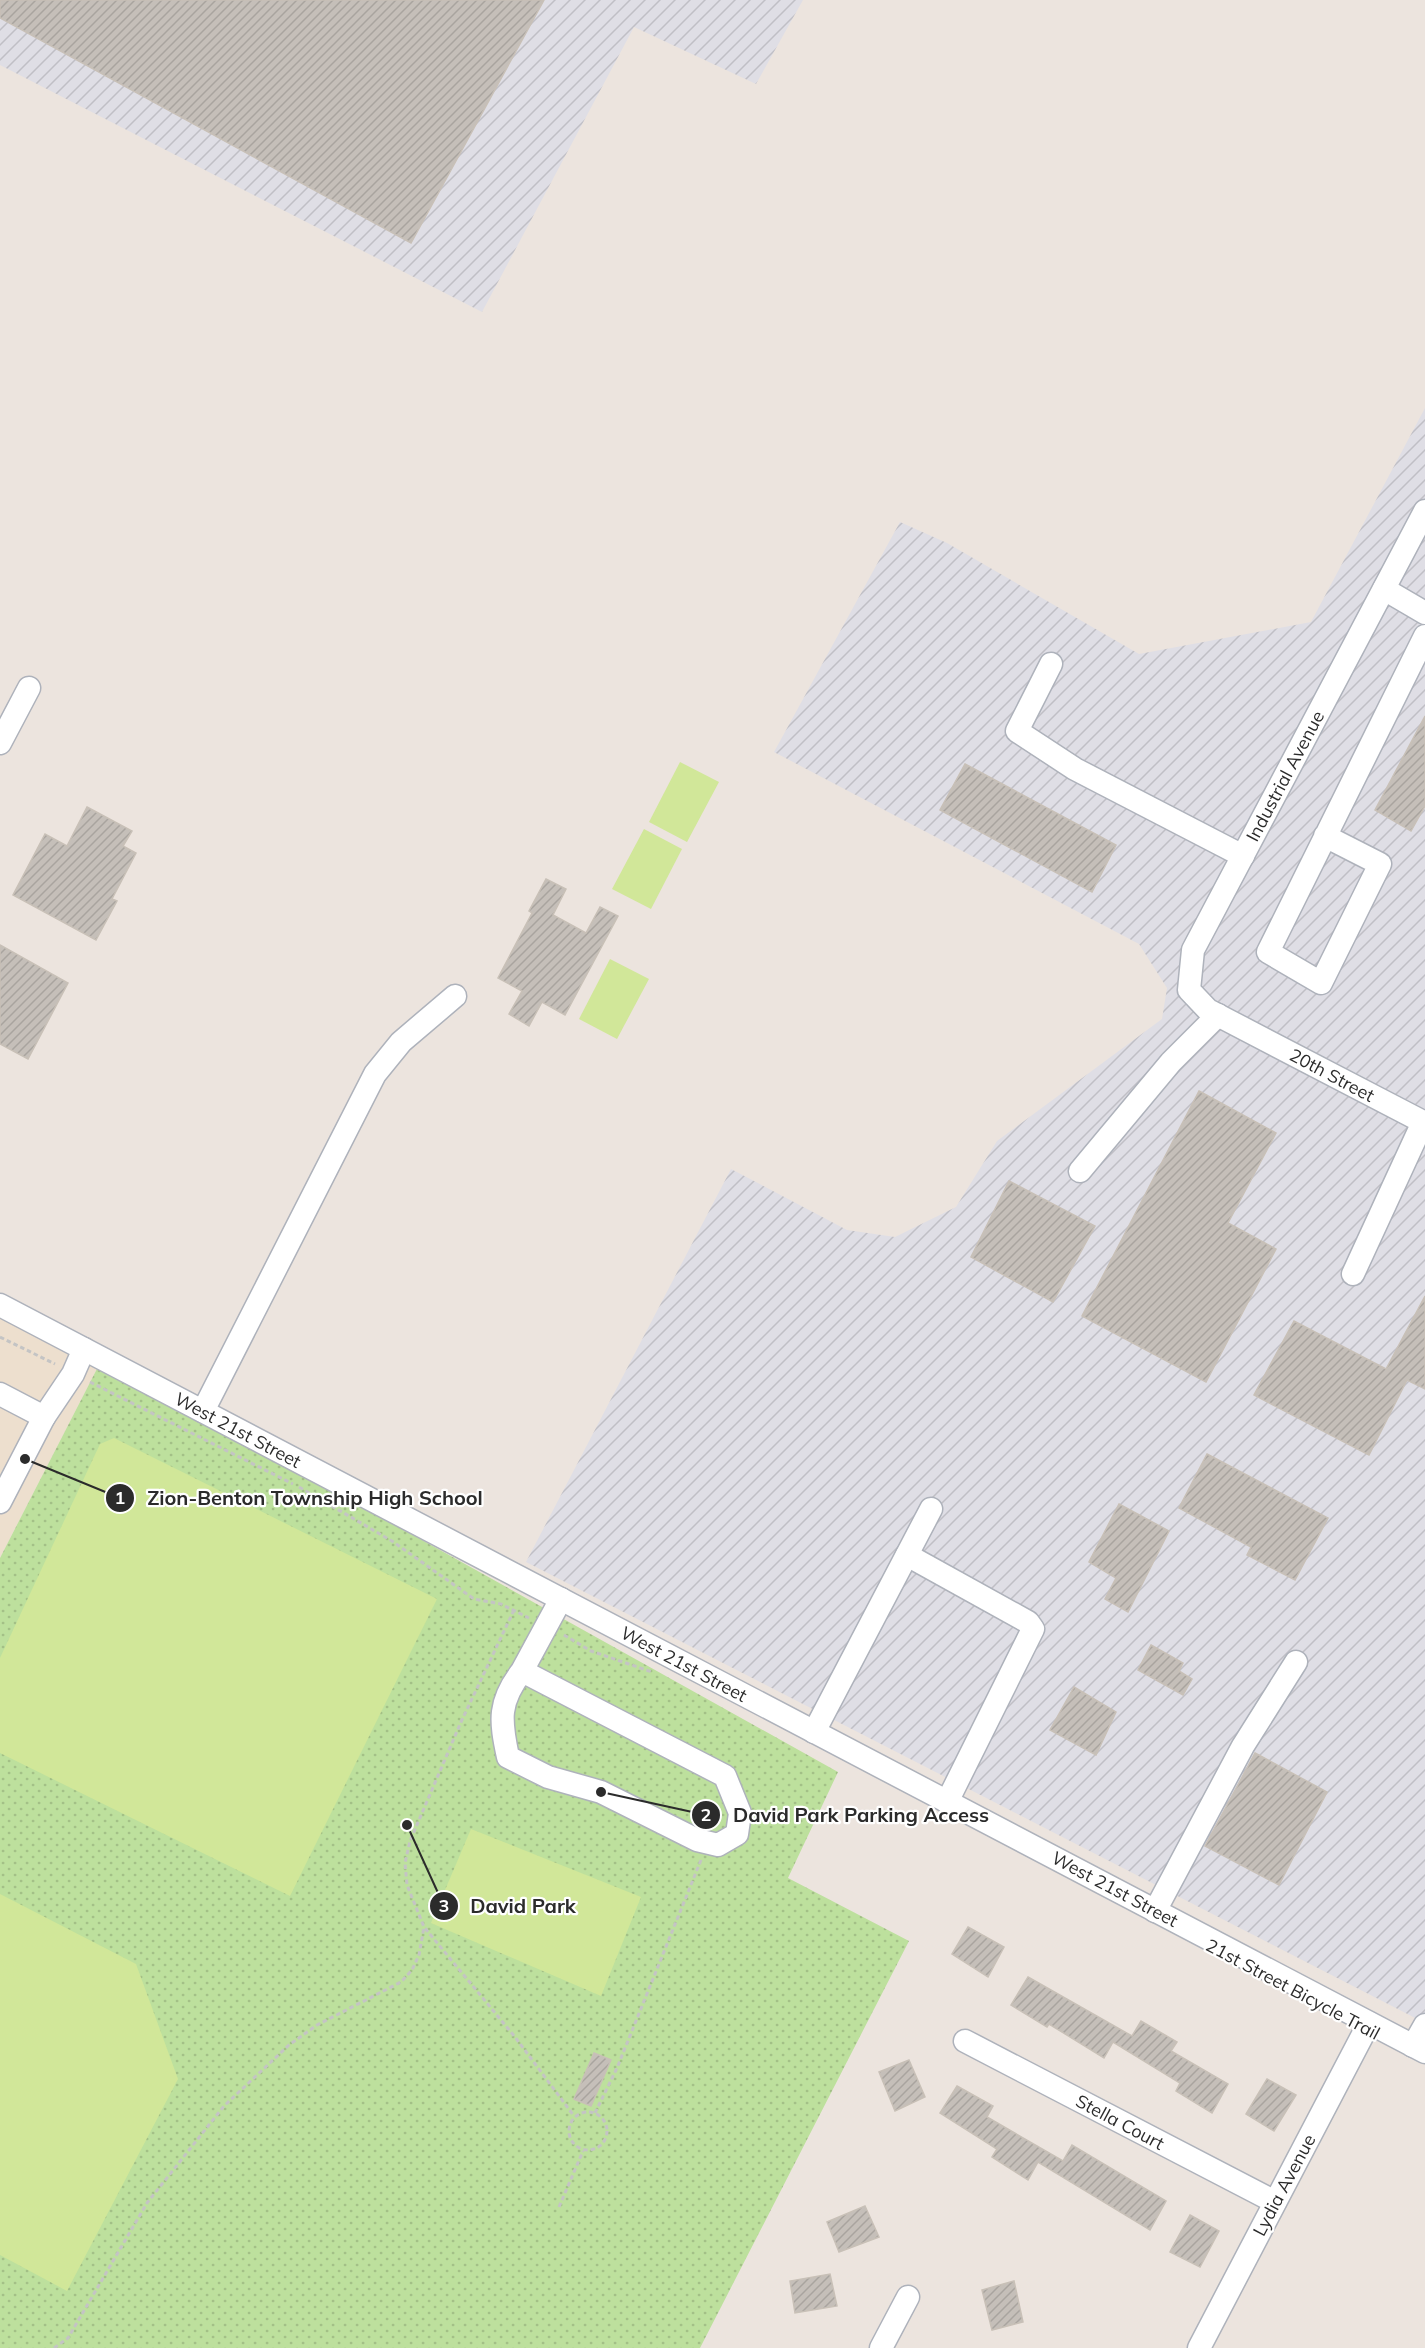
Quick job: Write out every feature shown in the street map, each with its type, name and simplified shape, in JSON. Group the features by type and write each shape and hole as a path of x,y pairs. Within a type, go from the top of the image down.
{"street":[{"name":"Industrial Avenue","path":"1239,1026 1208,1010 1189,990 1189,971 1193,950 1425,511"},
{"path":"1384,589 1425,613"},
{"path":"1325,836 1380,864 1321,983 1268,952 1325,836 1425,636"},
{"path":"1051,664 1017,731 1075,769 1243,856"},
{"path":"0,743 29,688"},
{"path":"203,1411 375,1074 401,1042 455,996"},
{"path":"1080,1171 1171,1062 1218,1015"},
{"name":"20th Street","path":"1239,1026 1424,1123"},
{"path":"1353,1274 1424,1123"},
{"name":"West 21st Street","path":"0,1305 1419,2049"},
{"path":"0,1502 44,1417 73,1374 84,1349"},
{"path":"0,1394 44,1417"},
{"path":"814,1732 930,1509"},
{"path":"906,1555 1028,1622 1033,1629 947,1802"},
{"path":"522,1671 724,1776 740,1813 737,1834 718,1845 697,1840 601,1792 548,1777 508,1757 501,1725 507,1690 522,1671 561,1599"},
{"path":"1155,1911 1243,1746 1296,1662"},
{"name":"Lydia Avenue","path":"1199,2348 1369,2023"},
{"path":"1419,2049 1425,2025"},
{"name":"Stella Court","path":"965,2041 1275,2202"},
{"path":"881,2348 908,2297"}],"path":[{"path":"0,1337 299,1487 392,1541 446,1576 474,1599 489,1600 514,1610 591,1651 661,1676"},
{"path":"514,1610 461,1722 410,1841 405,1863 407,1885 424,1927 515,2037 574,2116"},
{"path":"595,2113 634,2027 706,1842"},
{"path":"54,2348 68,2338 147,2203 224,2106 289,2045 317,2025 401,1982 412,1970 419,1955 424,1927"},
{"path":"582,2112 595,2113 605,2121 608,2135 603,2145 593,2151 583,2151 573,2144 568,2131 574,2116 582,2112"},
{"path":"559,2207 583,2151"}],"shaded area":[{"path":"0,0 803,0 756,84 634,27 482,312 0,65"},
{"path":"1425,408 1425,2023 526,1562 731,1169 847,1230 895,1237 956,1207 997,1141 1162,1019 1167,988 1139,944 774,752 900,522 947,543 1139,654 1311,622"},
{"path":"0,1309 101,1361 0,1558"}],"green space":[{"path":"680,762 719,782 687,842 649,822"},
{"path":"644,829 682,849 651,909 612,889"},
{"path":"610,959 649,979 617,1039 579,1019"},
{"path":"101,1361 838,1772 788,1878 909,1941 700,2348 0,2348 0,1558"},
{"path":"114,1438 437,1599 290,1896 0,1753 0,1658 100,1444"},
{"path":"471,1829 641,1897 601,1996 431,1923"},
{"path":"0,1894 136,1964 178,2079 67,2291 0,2255"}],"building":[{"path":"0,0 544,0 411,243 0,18"},
{"path":"1425,716 1425,806 1411,831 1375,810"},
{"path":"965,764 1116,845 1092,892 940,810"},
{"path":"87,807 132,831 123,846 136,853 112,899 117,901 96,940 13,895 45,834 67,846"},
{"path":"546,879 566,889 553,915 586,933 600,907 618,916 565,1015 542,1002 529,1026 509,1014 522,991 498,978 532,913 529,911"},
{"path":"0,945 68,983 28,1059 0,1044"},
{"path":"1199,1091 1276,1133 1228,1223 1276,1249 1206,1382 1082,1316"},
{"path":"1009,1181 1095,1226 1053,1302 971,1257"},
{"path":"1425,1296 1425,1389 1407,1380 1369,1455 1254,1395 1294,1321 1386,1369"},
{"path":"1207,1454 1328,1518 1295,1580 1247,1555 1251,1547 1179,1508"},
{"path":"1119,1504 1169,1531 1128,1612 1105,1599 1116,1578 1089,1562"},
{"path":"1151,1645 1183,1663 1179,1671 1192,1679 1183,1695 1138,1670"},
{"path":"1074,1687 1116,1712 1096,1755 1050,1730"},
{"path":"1255,1753 1327,1792 1279,1885 1205,1846"},
{"path":"968,1927 1004,1947 988,1977 952,1954"},
{"path":"1028,1977 1132,2036 1141,2021 1177,2042 1171,2051 1228,2084 1212,2113 1176,2091 1180,2083 1113,2042 1104,2058 1049,2024 1047,2027 1011,2005"},
{"path":"594,2053 611,2060 591,2106 574,2099"},
{"path":"909,2060 925,2097 895,2111 879,2072"},
{"path":"1267,2079 1296,2095 1274,2131 1246,2114"},
{"path":"957,2086 993,2106 987,2117 1063,2161 1072,2145 1166,2201 1150,2230 1038,2162 1028,2180 992,2157 997,2149 940,2113"},
{"path":"865,2206 879,2237 839,2252 827,2222"},
{"path":"1190,2215 1219,2231 1200,2267 1170,2252"},
{"path":"830,2274 837,2306 795,2313 790,2281"},
{"path":"1014,2281 1023,2322 992,2330 982,2290"}],"place":[{"name":"Zion-Benton Township High School","path":"25,1459"},
{"name":"David Park Parking Access","path":"601,1792"},
{"name":"David Park","path":"407,1825"}]}
